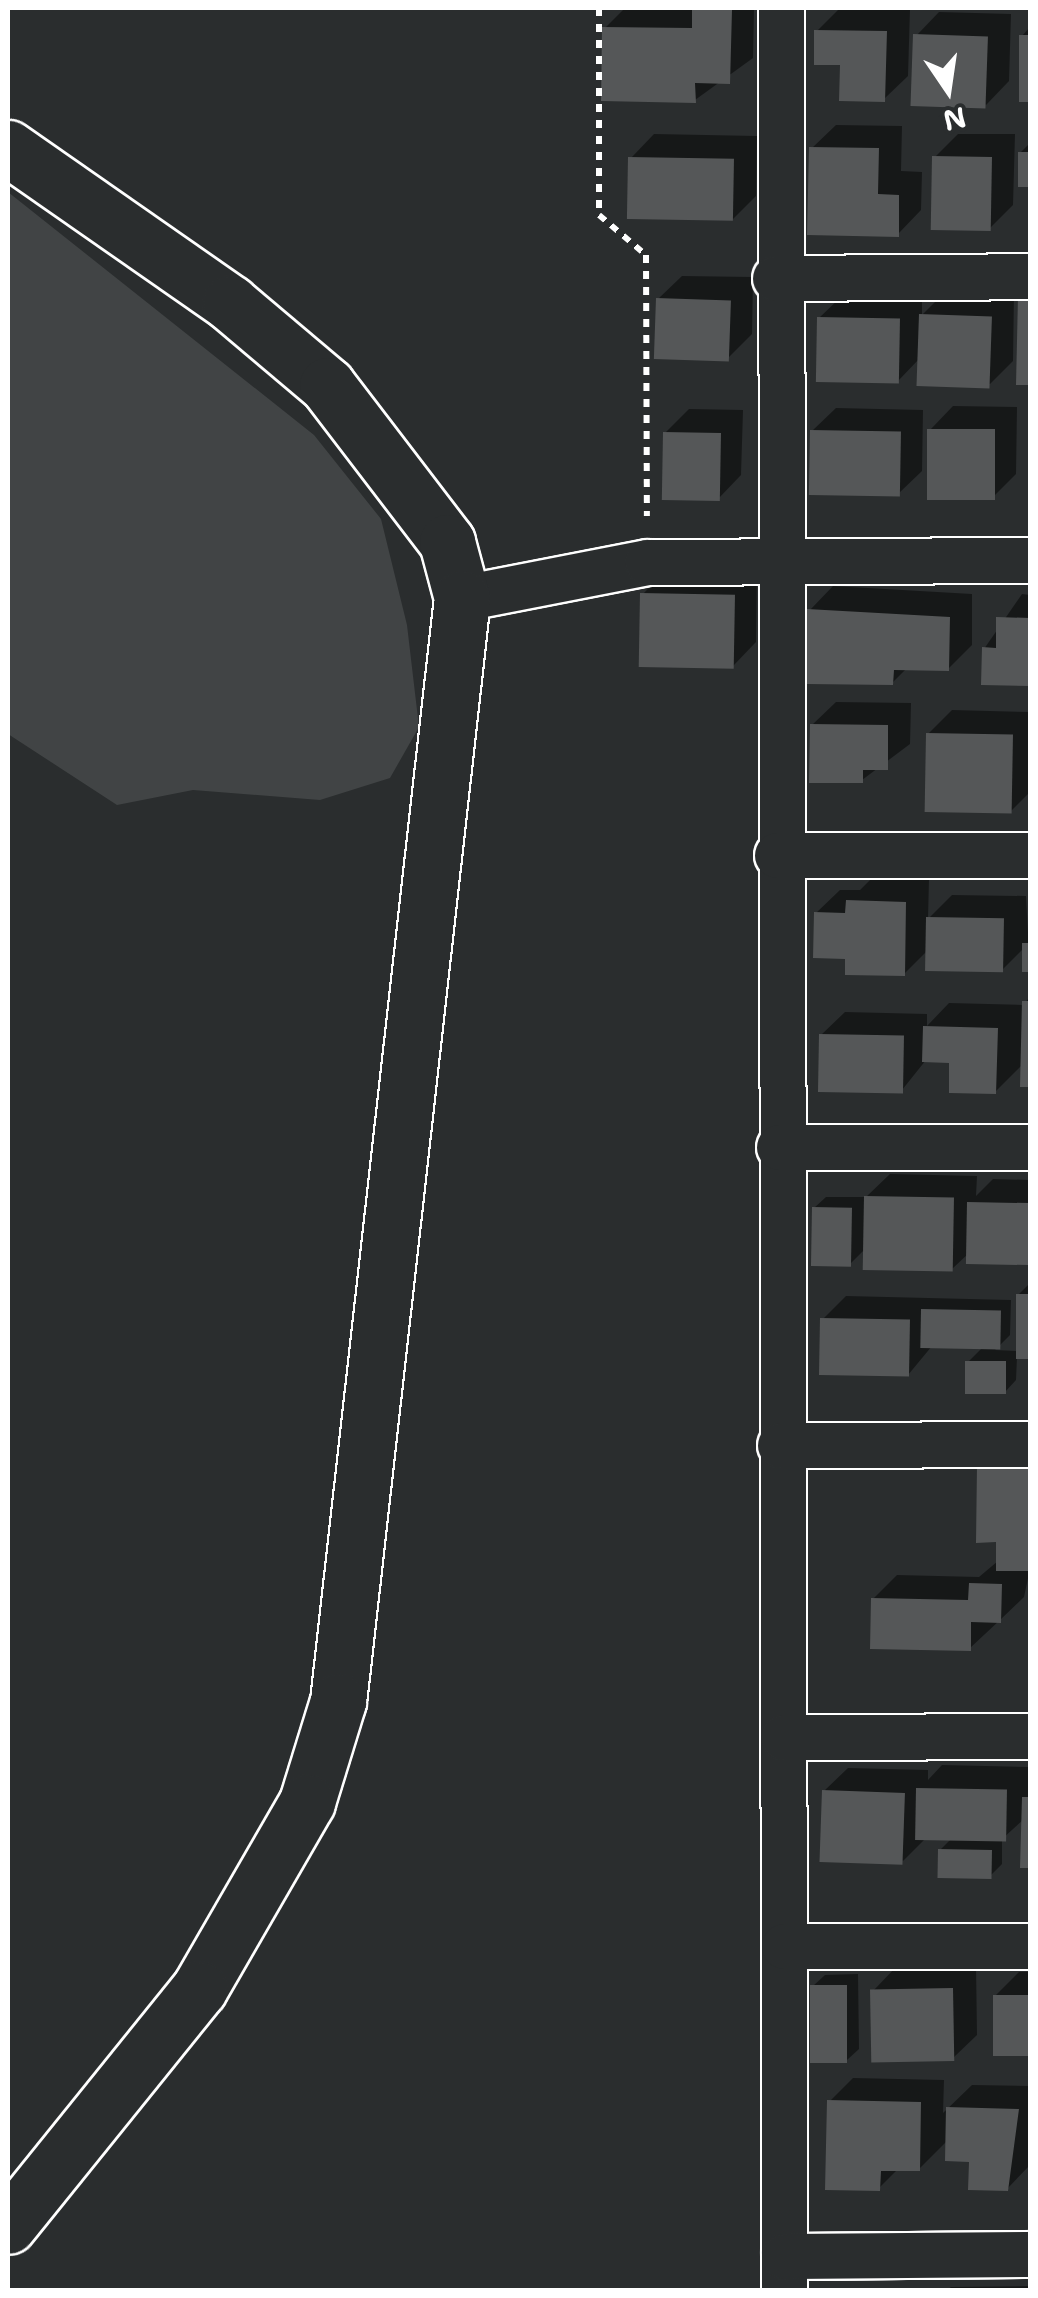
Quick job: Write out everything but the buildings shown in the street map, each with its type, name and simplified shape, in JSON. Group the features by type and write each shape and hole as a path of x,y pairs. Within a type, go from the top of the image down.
{"street":[{"path":"781,8 775,278 784,2273 1030,2254"},
{"path":"8,148 230,303 327,385 447,542 462,598 358,1586 338,1701 307,1802 199,1989 8,2226"},
{"path":"775,278 1030,276"},
{"path":"462,598 647,562 1030,560"},
{"path":"777,855 1030,855"},
{"path":"778,1147 1030,1148"},
{"path":"780,1445 1030,1444"},
{"path":"783,1737 1030,1736"},
{"path":"784,1946 1030,1946"}],"path":[{"path":"599,8 599,215 646,255 647,562"}],"shaded area":[{"path":"8,192 314,435 381,519 407,625 419,727 390,778 320,800 193,790 117,805 8,734"}]}
